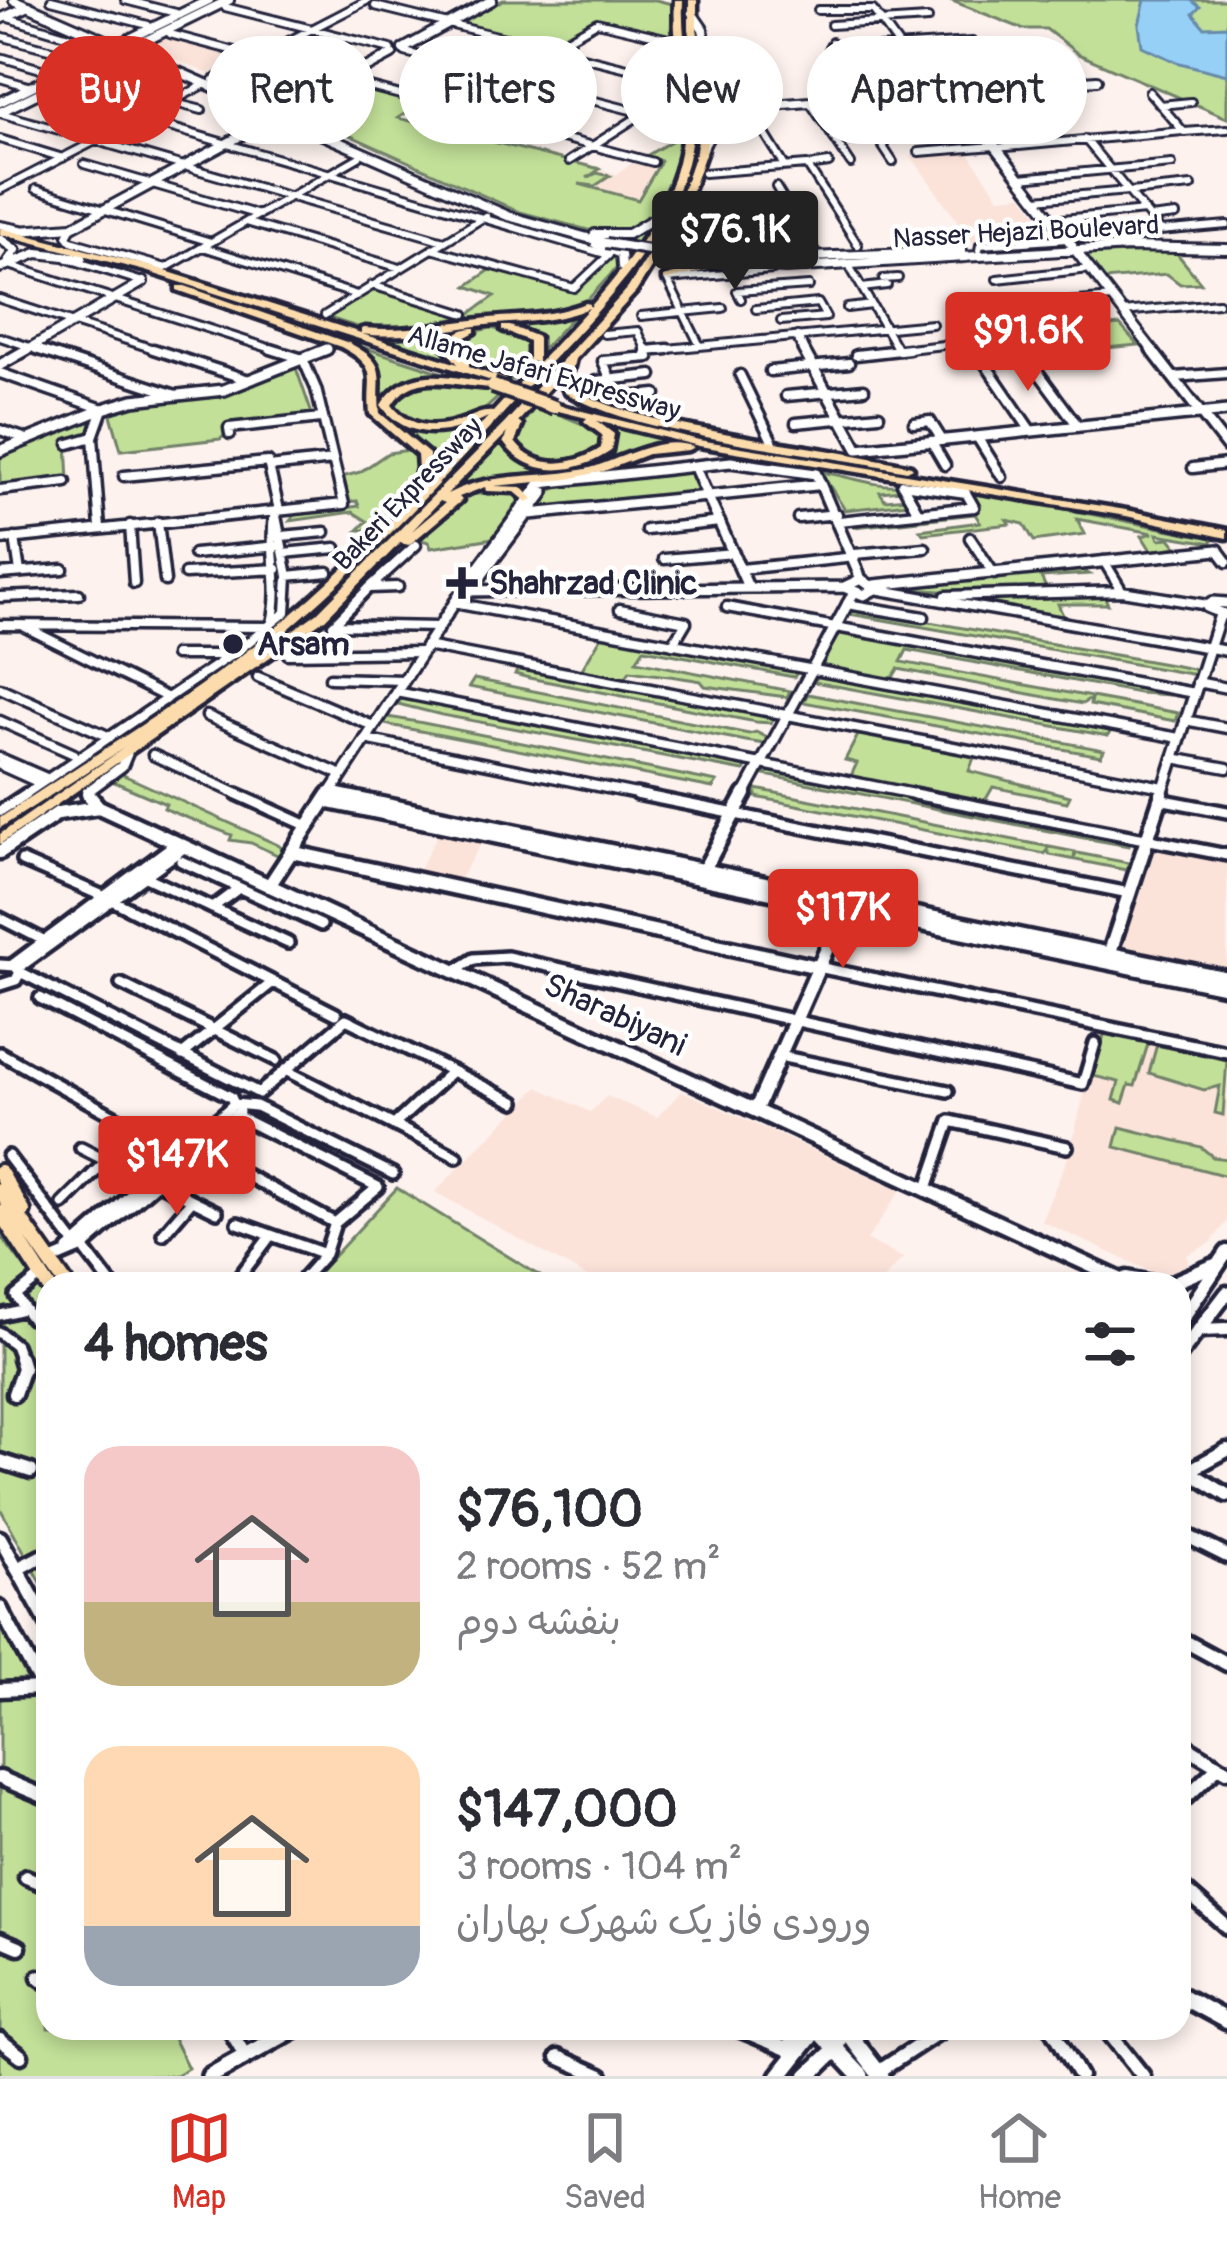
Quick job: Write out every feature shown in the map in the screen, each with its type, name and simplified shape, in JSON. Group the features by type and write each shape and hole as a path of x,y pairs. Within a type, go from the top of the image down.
{"highway":[{"name":"Bakeri Expressway","path":"0,824 251,652 526,382 645,251 682,164 690,115 676,29 680,0"},
{"name":"Bakeri Expressway","path":"0,840 294,638 374,565 632,290 680,215 701,152 706,100 694,0"},
{"path":"327,579 622,267 682,164"},
{"path":"668,279 704,270 680,237 680,215"},
{"name":"Allame Jafari Expressway","path":"0,233 497,384"},
{"name":"Allame Jafari Expressway","path":"0,233 219,290 556,404 1225,537"},
{"path":"632,290 659,268 691,257"},
{"path":"166,283 345,345 368,358 378,374 375,414 423,454 418,484"},
{"path":"219,290 387,334 548,320 586,306"},
{"path":"497,384 457,361 449,350 451,343 478,328 513,329 534,340 534,361"},
{"path":"571,354 566,383 572,394 594,404 908,477"},
{"path":"488,413 460,426 430,428 403,422 386,405 395,391 418,381 497,384"},
{"path":"566,383 596,402 618,398"},
{"path":"523,410 509,439 522,458 565,466 592,460 607,449 610,439 603,428 556,404"},
{"path":"405,532 448,498 491,481 585,473 633,452 660,447 908,477"},
{"path":"714,464 718,456 748,457"},
{"name":"Allame Jafari Expressway","path":"908,477 1225,537"},
{"path":"374,565 467,494 513,488 534,498"}],"main road":[{"path":"0,1172 51,1269"},
{"path":"0,1190 38,1243"},
{"path":"0,1212 20,1243"},
{"path":"0,1222 51,1269"}],"street":[{"path":"14,0 34,2 109,36"},
{"path":"51,0 148,32"},
{"path":"125,0 176,13"},
{"path":"142,36 209,0"},
{"path":"350,0 365,2"},
{"path":"428,36 492,0"},
{"path":"2,18 34,2"},
{"path":"34,2 105,36"},
{"path":"298,36 365,2"},
{"path":"99,30 148,32 226,4 399,51"},
{"path":"375,6 498,36"},
{"path":"818,10 870,9 892,36"},
{"path":"692,13 704,36"},
{"path":"2,18 67,36"},
{"path":"831,25 928,19"},
{"path":"571,36 597,22 656,36"},
{"path":"147,36 148,32"},
{"path":"170,34 207,44"},
{"path":"0,36 36,46"},
{"path":"375,62 392,52"},
{"path":"0,57 36,68"},
{"path":"0,78 31,87"},
{"path":"1087,81 1097,80"},
{"path":"0,102 36,85"},
{"path":"1149,92 1184,132"},
{"path":"0,112 36,94"},
{"path":"1160,105 1192,102"},
{"path":"183,106 202,110"},
{"path":"0,112 36,123"},
{"path":"569,160 621,127"},
{"path":"1087,139 1227,129"},
{"path":"0,139 63,158"},
{"path":"1087,141 1161,231"},
{"path":"0,190 91,144"},
{"path":"108,144 444,242"},
{"path":"0,233 72,227 224,144"},
{"path":"235,144 609,255 574,288 432,248"},
{"path":"342,144 426,179"},
{"path":"347,144 522,225 691,257 768,268 964,254"},
{"path":"585,144 653,162"},
{"path":"701,152 705,144"},
{"path":"771,144 785,166"},
{"path":"839,144 851,164"},
{"path":"881,144 893,162"},
{"path":"994,144 1227,447"},
{"path":"919,152 1029,144"},
{"path":"72,227 67,236 71,241 166,268 359,157"},
{"path":"704,173 830,163"},
{"path":"84,164 260,214"},
{"path":"1020,178 1172,164"},
{"path":"807,165 858,245"},
{"path":"0,179 14,183"},
{"path":"1036,199 1192,186"},
{"path":"776,187 818,257"},
{"path":"36,189 357,295"},
{"path":"1052,220 1176,215"},
{"path":"325,314 486,216"},
{"path":"695,226 766,220 791,258"},
{"path":"605,241 650,221"},
{"path":"246,222 400,268"},
{"path":"1081,238 1227,225"},
{"path":"0,233 21,229"},
{"path":"0,233 17,253 2,266"},
{"path":"605,241 623,256 622,267"},
{"name":"Nasser Hejazi Boulevard","path":"964,254 1071,245"},
{"name":"Nasser Hejazi Boulevard","path":"964,254 1071,245 1227,246"},
{"path":"2,266 37,253 82,258"},
{"path":"691,257 964,254"},
{"path":"63,257 143,282"},
{"path":"2,266 303,359"},
{"path":"700,346 668,279 798,269"},
{"path":"851,269 898,350"},
{"path":"997,279 1090,269"},
{"path":"862,287 898,278"},
{"path":"0,369 143,282"},
{"path":"372,286 465,314"},
{"path":"741,299 737,292 808,286"},
{"path":"788,288 796,305"},
{"path":"1056,303 1112,298"},
{"path":"0,299 249,380"},
{"path":"1123,312 1217,302"},
{"path":"756,309 818,303 826,317 781,321"},
{"path":"847,308 872,305"},
{"path":"641,316 723,308"},
{"path":"807,319 818,335"},
{"path":"646,351 932,324"},
{"path":"604,334 638,331 649,357 603,361 618,398 656,394"},
{"path":"0,337 176,395"},
{"path":"797,337 858,448 1227,412"},
{"path":"1012,337 1078,427"},
{"path":"970,341 1031,431"},
{"path":"856,355 943,345"},
{"path":"0,451 103,409 224,390 327,349"},
{"path":"0,540 344,504 303,359"},
{"path":"770,371 849,363"},
{"path":"0,369 103,409"},
{"path":"1174,377 1227,373"},
{"path":"596,381 652,375"},
{"path":"740,375 773,443"},
{"path":"786,396 864,389"},
{"path":"100,528 93,437 103,409"},
{"path":"796,423 879,415"},
{"path":"230,434 229,428 321,418"},
{"path":"914,423 930,421 945,465"},
{"path":"0,430 27,439"},
{"path":"977,436 1002,476"},
{"path":"69,444 93,437"},
{"path":"124,476 333,460"},
{"path":"466,591 534,498 566,483 743,462 811,472 822,480 821,488"},
{"path":"0,812 231,655 286,612 288,576 269,464"},
{"path":"1192,468 1227,464"},
{"path":"602,477 742,466 808,476 821,488 838,518 861,579 875,587 1227,651"},
{"path":"696,470 748,586"},
{"path":"798,518 838,518 917,512 974,506 966,493 908,477 917,512"},
{"path":"0,490 66,482"},
{"path":"534,498 709,496 821,488"},
{"path":"269,886 454,603 493,565 534,498"},
{"path":"158,521 165,581"},
{"path":"646,530 720,522"},
{"path":"130,525 134,584"},
{"path":"281,546 326,532"},
{"path":"848,595 875,587 1104,562 1225,537 1227,562"},
{"path":"15,538 20,572"},
{"path":"970,538 994,574"},
{"path":"416,544 333,625 438,627"},
{"path":"271,625 279,593 281,546"},
{"path":"194,554 281,546 336,548"},
{"path":"741,569 925,548"},
{"path":"664,559 734,553"},
{"path":"1104,562 1122,591"},
{"path":"493,565 491,578 503,591"},
{"path":"0,574 63,569"},
{"path":"185,574 277,569"},
{"path":"288,576 327,579"},
{"path":"701,874 848,595 861,579"},
{"path":"466,591 748,586 848,595 924,617"},
{"path":"369,588 398,587"},
{"path":"917,595 1122,591 1227,603"},
{"path":"0,597 79,594"},
{"path":"454,603 1179,738"},
{"path":"1108,958 1208,648 1223,615 1209,611 1208,604"},
{"path":"727,607 1196,687 1227,688"},
{"path":"620,609 685,622 673,644"},
{"path":"0,625 271,625"},
{"path":"21,625 168,698"},
{"path":"288,654 424,649 786,716 1161,793 1227,812"},
{"path":"175,655 231,655"},
{"path":"258,677 374,726"},
{"path":"330,678 404,680"},
{"path":"0,688 110,737"},
{"path":"396,692 1227,855"},
{"path":"207,716 342,775"},
{"path":"1185,720 1227,728"},
{"path":"0,721 74,754"},
{"path":"365,739 1129,892"},
{"path":"98,807 87,792 122,766 127,754"},
{"path":"153,755 308,826"},
{"path":"1173,758 1227,768"},
{"path":"0,761 43,781"},
{"path":"327,797 1227,982"},
{"path":"0,852 61,809 98,807"},
{"name":"Sharabiyani","path":"98,807 181,850 269,886 1109,1272"},
{"path":"13,968 181,850 239,888 321,925"},
{"path":"291,852 1227,1052"},
{"path":"22,861 108,898 336,1014"},
{"path":"140,875 288,943"},
{"path":"212,908 239,888"},
{"path":"756,1109 846,904"},
{"path":"0,919 48,943"},
{"path":"455,971 474,959 507,957 1083,1084 1095,1043"},
{"path":"0,985 16,980 13,968"},
{"path":"13,968 259,1093 346,1019 515,1102"},
{"path":"182,1055 273,982"},
{"path":"121,984 276,1060"},
{"path":"40,998 231,1097 238,1109 378,1187 335,1223 326,1255 310,1272"},
{"path":"0,1053 335,1223"},
{"path":"779,1056 948,1091"},
{"path":"285,1070 457,1157"},
{"path":"395,1124 452,1071"},
{"path":"51,1269 238,1109 256,1106 393,1174"},
{"path":"927,1188 950,1121 1067,1147"},
{"path":"81,1148 217,1212"},
{"path":"8,1156 101,1272"},
{"path":"64,1204 106,1161"},
{"path":"163,1234 192,1200"},
{"path":"238,1223 326,1255"},
{"path":"243,1272 271,1235"},
{"path":"1191,1278 1224,1257"},
{"path":"1191,1304 1224,1257"},
{"path":"36,1281 16,1296 31,1318 36,1318"},
{"path":"1198,1330 1227,1326 1222,1300"},
{"path":"1191,1339 1222,1300"},
{"path":"0,1315 24,1309"},
{"path":"0,1333 15,1345 23,1368 14,1394"},
{"path":"1191,1470 1227,1450"},
{"path":"0,1461 32,1471"},
{"path":"1191,1477 1227,1495"},
{"path":"0,1538 36,1603"},
{"path":"1191,1538 1227,1556"},
{"path":"17,1569 36,1559"},
{"path":"0,1608 36,1675"},
{"path":"1191,1644 1227,1664"},
{"path":"0,1690 36,1692"},
{"path":"1191,1749 1223,1768 1191,1794"},
{"path":"0,1778 36,1793"},
{"path":"26,1877 36,1881"},
{"path":"1191,1896 1227,1928"},
{"path":"0,1939 19,1947"},
{"path":"1191,2002 1227,2021"},
{"path":"0,2040 21,2056"},
{"path":"236,2040 246,2057"},
{"path":"210,2076 275,2040"},
{"path":"765,2040 794,2052"},
{"path":"792,2040 794,2052"},
{"path":"779,2076 805,2040"},
{"path":"827,2040 873,2074"},
{"path":"808,2076 836,2049 839,2040"},
{"path":"850,2040 873,2074"},
{"path":"873,2074 926,2040"},
{"path":"1059,2040 1080,2076"},
{"path":"1115,2040 1143,2076"},
{"path":"558,2057 601,2076"}],"shaded area":[{"path":"183,40 207,47 207,73 183,63"},
{"path":"967,151 999,197 1022,195 1054,235 973,243 911,156"},
{"path":"638,159 656,164 642,199 579,184 601,170 617,174"},
{"path":"440,830 484,839 457,883 417,874"},
{"path":"1156,846 1227,860 1227,972 1119,951"},
{"path":"1101,1029 1227,1057 1227,1221 1211,1243 1187,1255 1189,1270 1153,1272 1041,1221 1068,1157"},
{"path":"538,1087 590,1112 607,1096 657,1117 682,1091 901,1190 867,1240 903,1258 890,1272 578,1272 435,1192"}],"green space":[{"path":"503,0 656,0 672,4 671,36 596,19 564,36 504,36 459,25"},
{"path":"950,0 1227,0 1227,118 1087,58 1087,36 1023,29"},
{"path":"375,90 399,96 399,144 501,144 600,169 587,178 597,173 610,176 595,186 579,184 638,200 661,161 646,156 666,144 680,144 666,188 634,233 646,228 637,243 520,212 369,144 375,144"},
{"path":"574,241 613,250 622,262 581,307 523,321 438,330 363,329 326,317 373,287 465,317 495,296 467,286 493,268 569,289 612,255"},
{"path":"1175,251 1201,283 1180,284 1167,274 1105,280 1086,255"},
{"path":"1056,304 1075,329 1120,325 1138,345 1052,353 1018,308"},
{"path":"578,311 538,354 536,338 512,327 488,326 466,334 447,350 461,365 351,330 420,335 482,323 551,321"},
{"path":"491,328 529,337 531,361 513,380 462,362 453,353 453,343"},
{"path":"347,342 474,383 427,380 386,398 388,414 409,425 431,428 477,421 425,475 418,444 378,414 379,367"},
{"path":"295,365 313,417 224,427 226,435 220,439 121,450 109,408 216,393"},
{"path":"429,381 468,383 501,394 476,415 448,425 419,423 390,409 392,396"},
{"path":"537,405 602,432 604,448 569,463 545,461 523,452 513,445 513,436"},
{"path":"92,416 89,432 67,442 69,481 0,489 0,454"},
{"path":"587,419 714,448 649,447 596,468 489,480 442,501 511,428 511,452 535,464 601,457 613,440"},
{"path":"417,449 419,462 412,485 365,530 358,530 367,521 353,512 290,521 295,515 359,506 357,501 349,502 342,477 360,472 388,453"},
{"path":"689,471 703,494 536,510 548,492 563,485"},
{"path":"821,472 900,485 902,490 880,492 885,500 906,498 909,503 845,510"},
{"path":"513,490 523,494 493,538 431,548 429,542 417,539 468,495"},
{"path":"967,490 1212,538 1212,543 1157,534 1159,539 1170,538 1177,547 1152,552 1142,536 1153,533 1077,519 1085,534 1034,541 1024,524 1007,520 1010,524 923,534 920,530 980,522 975,514 855,527 851,523 913,514 917,519 916,515 977,508"},
{"path":"1079,569 1089,574 1041,577 1047,590 989,594 892,588"},
{"path":"1104,596 1108,604 1058,604 1065,620 949,599"},
{"path":"856,609 1193,669 1196,675 850,614"},
{"path":"839,631 1170,691 1169,695 1139,693 907,650 901,662 1178,713 1175,721 1090,705 1091,699 1082,704 898,669 890,682 820,669"},
{"path":"603,634 798,671 794,677 644,649 636,661 790,691 787,697 630,671 622,683 579,674"},
{"path":"519,668 774,717 771,723 756,722 529,678 515,674"},
{"path":"818,676 1111,730 1108,736 814,682"},
{"path":"474,679 756,732 766,737 765,744 469,687"},
{"path":"808,694 1104,750 1101,756 803,702"},
{"path":"402,697 748,764 744,771 442,715 398,704"},
{"path":"388,717 717,782 713,788 384,724"},
{"path":"859,733 975,755 969,771 1070,796 1067,802 993,787 982,806 849,780 857,763 845,760"},
{"path":"773,769 1127,839 1130,843 765,775"},
{"path":"119,773 285,851 282,857 251,843 230,840 232,835 172,812 164,808 166,804 110,780"},
{"path":"756,789 1075,852 1074,858 1077,853 1129,863 1126,870 1050,855 1047,850 1045,854 756,797"},
{"path":"1105,1031 1149,1041 1135,1086 1129,1085 1123,1103 1114,1100 1119,1082 1093,1076"},
{"path":"1157,1044 1227,1060 1223,1115 1215,1113 1220,1086 1204,1090 1149,1073"},
{"path":"1120,1127 1201,1147 1213,1157 1227,1159 1227,1176 1115,1147"},
{"path":"397,1188 534,1272 319,1272"},
{"path":"0,1235 36,1282 36,1573 0,1508"},
{"path":"0,1614 36,1677 36,2040 174,2040 188,2068 174,2076 0,2076"}],"water":[{"path":"1145,0 1191,0 1200,7 1193,14 1204,27 1227,26 1227,75 1176,62 1142,46 1139,25"}],"waterway":[{"path":"560,359 619,295"},
{"path":"345,584 508,418"}],"place":[{"name":"Shahrzad Clinic","path":"462,583"},
{"name":"Arsam","path":"233,644"}]}
